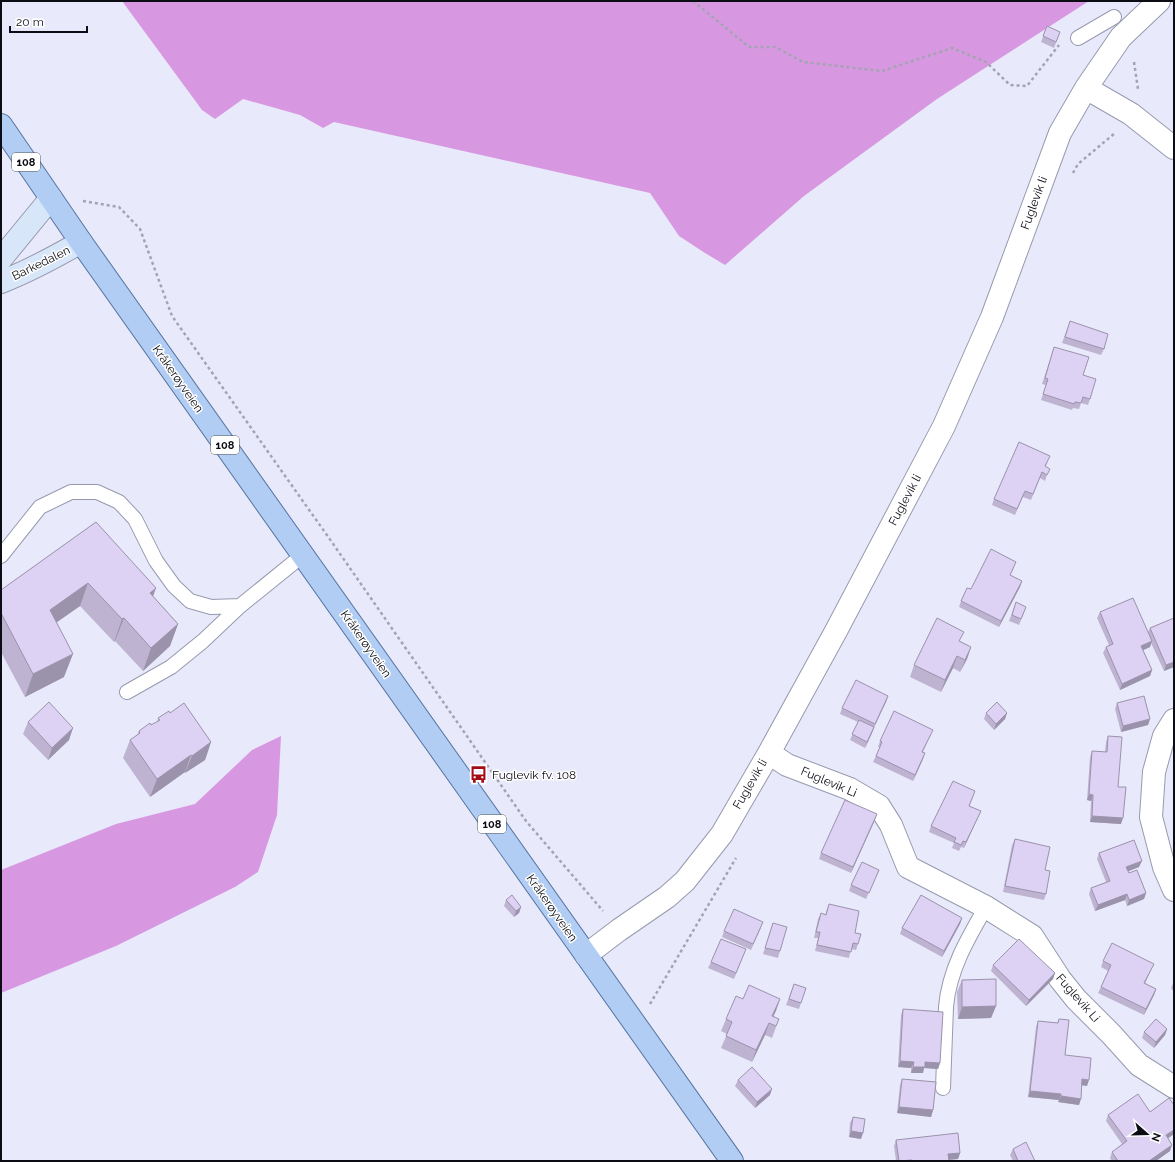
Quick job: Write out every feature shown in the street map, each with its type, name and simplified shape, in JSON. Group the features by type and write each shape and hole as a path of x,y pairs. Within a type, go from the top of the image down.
{"main road":[{"name":"Kråkerøyveien","path":"1,125 82,242 732,1161"},
{"name":"Barkedalen","path":"1,259 51,198"},
{"name":"Barkedalen","path":"1,282 34,268 82,242"}],"street":[{"name":"Fuglevik li","path":"586,955 667,897 685,881 722,834 836,631 944,426 992,317 1060,133 1086,88 1121,37 1159,1"},
{"path":"1086,88 1131,114 1174,148"},
{"path":"1174,720 1164,736 1154,772 1151,817 1164,867 1174,890"},
{"name":"Fuglevik Li","path":"768,753 787,765 850,789 879,806 891,825 908,867 986,907 1032,936 1060,979 1076,999 1139,1065 1174,1087"}],"lane":[{"path":"1078,38 1114,17"},
{"path":"1,556 40,507 71,492 97,492 119,502 135,519 156,561 174,586 190,602 211,607 240,606"},
{"path":"127,692 171,668 203,641 240,606 303,555"},
{"path":"943,1088 948,987 958,959 986,907"}],"path":[{"path":"693,1 749,47 775,47 803,62 882,71 952,48 986,62 1010,85 1027,86 1058,46 1078,38"},
{"path":"1136,57 1134,63 1138,94"},
{"path":"82,201 119,207 140,229 172,316 526,821 619,930"}],"shaded area":[{"path":"122,1 1089,1 937,99 804,196 725,265 679,236 650,193 334,122 323,128 300,115 243,99 215,119 202,110"},
{"path":"281,736 277,815 258,872 235,887 116,946 1,993 1,870 116,824 195,804 252,750"}],"building":[{"path":"1047,26 1060,32 1056,42 1043,36"},
{"path":"1070,321 1108,334 1104,349 1065,337"},
{"path":"1054,347 1089,357 1083,375 1096,379 1090,399 1083,397 1081,403 1075,402 1074,404 1043,394 1048,379 1045,378"},
{"path":"1019,442 1050,456 1045,466 1050,469 1047,475 1042,472 1033,494 1025,491 1017,509 994,499"},
{"path":"96,522 156,588 150,593 178,624 151,648 124,618 122,619 88,583 50,610 73,654 33,674 1,613 1,590"},
{"path":"991,549 1016,562 1010,575 1022,581 1001,621 961,601 967,588 971,589"},
{"path":"1133,598 1152,641 1141,646 1152,670 1122,684 1106,647 1113,644 1100,612"},
{"path":"1016,602 1026,607 1021,619 1012,615"},
{"path":"937,618 964,632 959,641 971,647 965,660 957,656 945,680 914,665"},
{"path":"1174,618 1174,662 1166,665 1150,628"},
{"path":"856,680 888,696 875,724 842,708"},
{"path":"1144,696 1150,719 1123,726 1117,703"},
{"path":"49,702 73,728 52,748 28,722"},
{"path":"997,702 1007,713 996,724 986,713"},
{"path":"184,703 211,742 157,779 130,740 150,723 151,725 160,720 158,718 169,711 170,713"},
{"path":"894,711 933,730 922,752 925,753 915,775 876,756 882,742 880,741"},
{"path":"859,720 874,727 867,742 852,734"},
{"path":"1108,736 1122,737 1118,787 1126,787 1123,818 1092,816 1093,795 1089,794 1092,751 1107,752"},
{"path":"953,781 975,791 969,806 981,811 966,842 963,841 961,845 954,842 956,838 931,826"},
{"path":"845,800 877,814 853,867 821,853"},
{"path":"1015,839 1050,847 1045,870 1050,871 1046,894 1005,886"},
{"path":"1134,840 1142,861 1126,867 1129,873 1137,870 1146,893 1129,900 1127,894 1098,905 1091,888 1110,881 1099,853"},
{"path":"862,862 879,870 869,893 851,885"},
{"path":"512,895 521,907 516,911 506,900"},
{"path":"921,895 962,918 944,951 902,928"},
{"path":"829,904 859,911 855,933 861,934 858,944 853,943 851,952 817,945 820,932 816,932 821,913 826,915"},
{"path":"734,909 763,922 753,944 724,931"},
{"path":"773,923 787,927 780,951 765,948"},
{"path":"721,939 746,949 736,973 711,962"},
{"path":"1019,939 1055,973 1029,1000 993,965"},
{"path":"1112,943 1154,964 1144,983 1156,989 1146,1009 1101,987 1111,965 1103,961"},
{"path":"996,979 996,1006 962,1007 962,980"},
{"path":"794,984 806,988 801,1003 789,999"},
{"path":"749,985 780,999 772,1016 779,1019 776,1026 769,1023 756,1050 726,1036 732,1022 726,1019 736,996 743,999"},
{"path":"903,1009 943,1012 940,1063 925,1062 925,1067 913,1067 914,1062 900,1061"},
{"path":"1059,1019 1069,1020 1065,1055 1091,1058 1089,1080 1082,1079 1081,1099 1061,1096 1061,1094 1030,1091 1038,1021 1058,1023"},
{"path":"1156,1019 1167,1029 1156,1042 1144,1032"},
{"path":"752,1067 772,1089 757,1102 738,1080"},
{"path":"902,1079 936,1082 933,1110 899,1107"},
{"path":"1138,1094 1150,1112 1169,1098 1174,1105 1174,1130 1166,1135 1172,1145 1149,1161 1118,1161 1112,1152 1127,1141 1108,1115"},
{"path":"853,1117 865,1119 863,1133 851,1131"},
{"path":"958,1133 960,1153 948,1154 949,1161 899,1161 896,1140"},
{"path":"1026,1142 1035,1161 1018,1161 1013,1149"}],"place":[{"name":"Fuglevik fv. 108","path":"479,775"}]}
